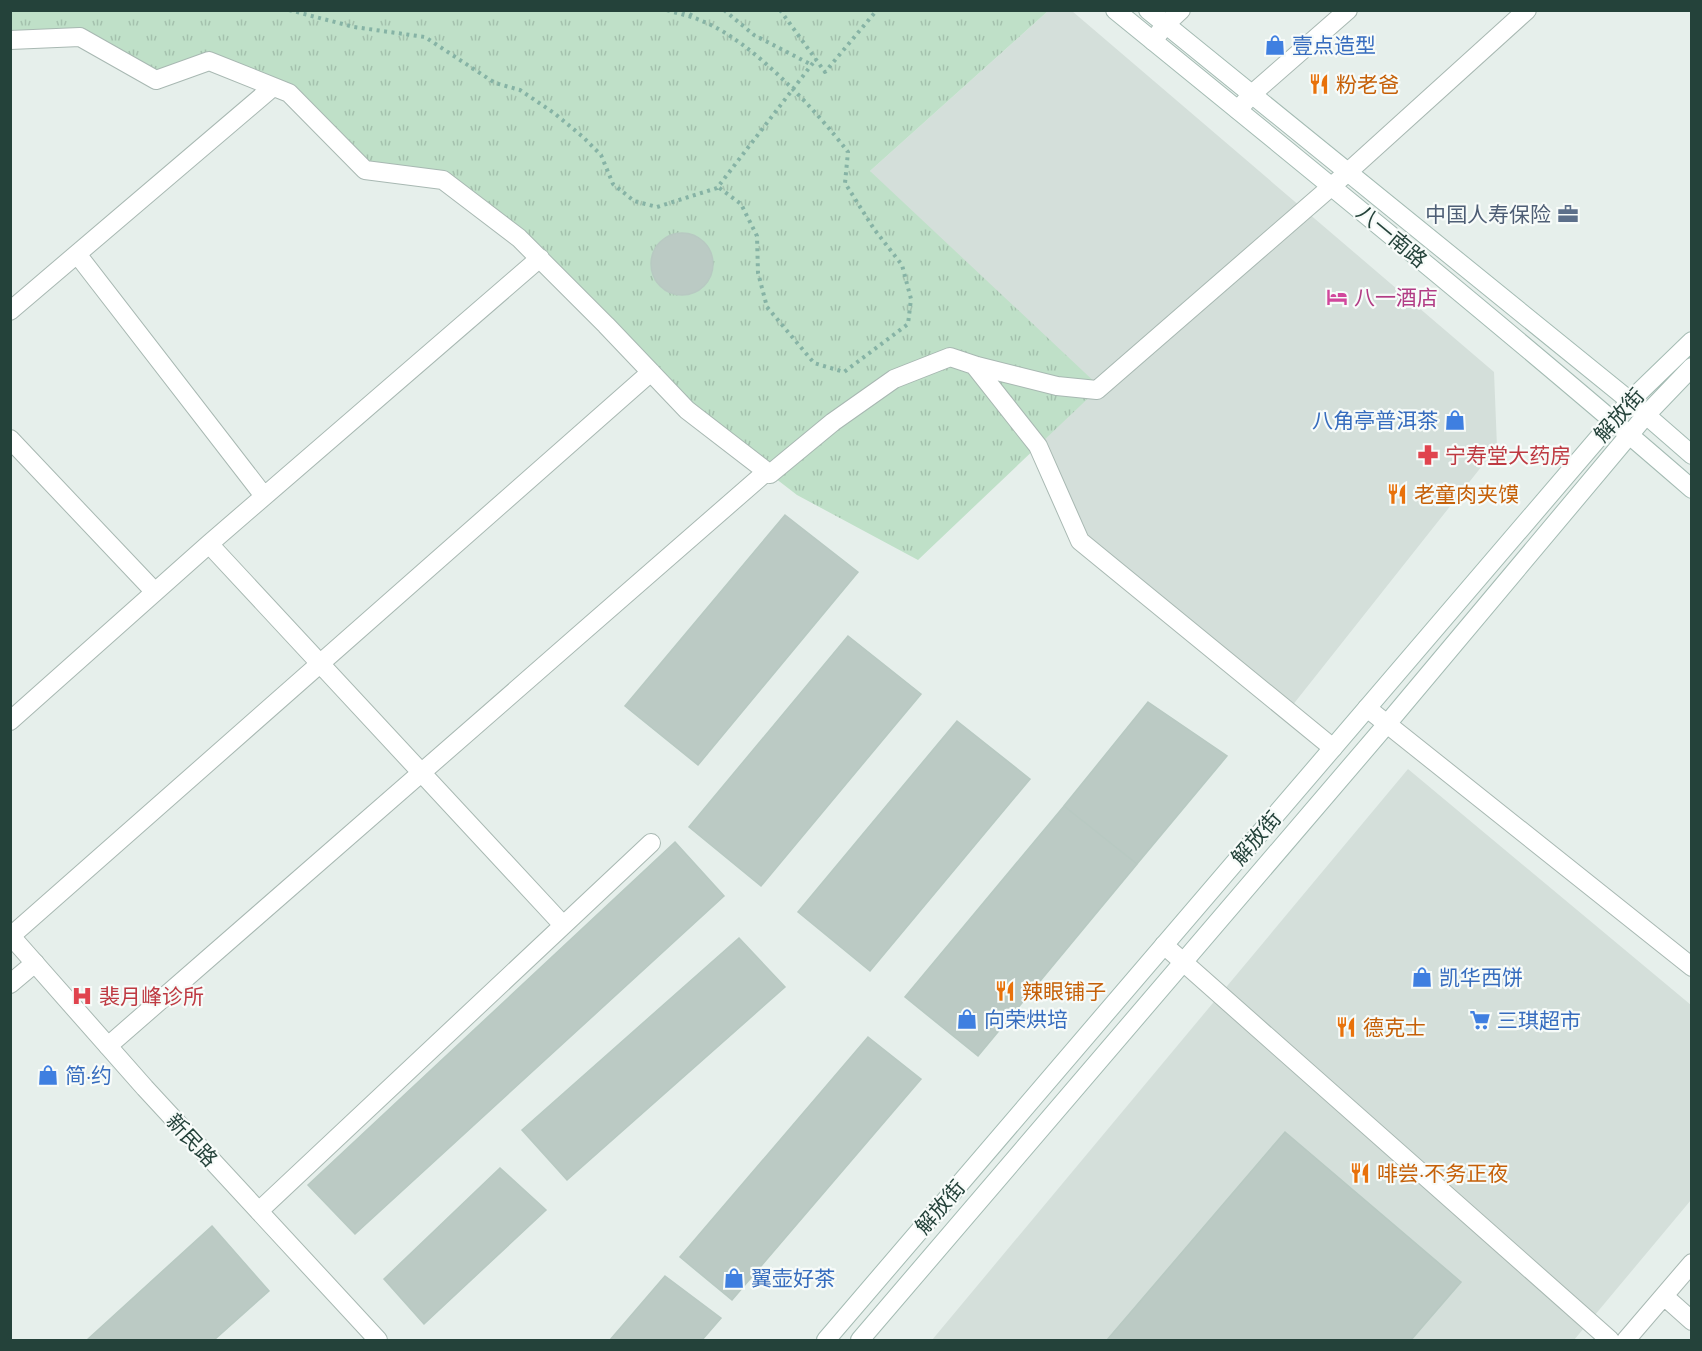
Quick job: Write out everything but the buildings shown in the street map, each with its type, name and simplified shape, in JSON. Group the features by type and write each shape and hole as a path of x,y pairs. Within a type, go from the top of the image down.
{"street":[{"name":"八一南路","path":"1115,10 1614,420 1692,489"},
{"name":"八一南路","path":"1148,10 1646,414 1692,455"},
{"path":"1153,41 1165,25 1181,10"},
{"path":"1238,110 1252,94 1348,10"},
{"path":"10,40 80,37 156,80 209,61 290,93 365,170 443,180 519,238 687,410 770,474 833,422 894,379 950,357 1057,386 1097,390 1348,172 1527,10"},
{"path":"10,311 273,87"},
{"path":"77,254 264,496"},
{"path":"10,721 209,544 540,258"},
{"name":"解放街","path":"826,1341 1630,401 1692,341"},
{"path":"974,365 1038,446 1080,541 1333,748"},
{"path":"860,1341 1388,724 1646,414 1692,367"},
{"path":"11,935 651,372"},
{"path":"10,439 155,592"},
{"path":"108,1047 766,472"},
{"path":"209,544 563,925"},
{"path":"1367,708 1692,967"},
{"path":"259,1211 651,843"},
{"name":"新民路","path":"11,935 108,1047 378,1341"},
{"path":"1164,945 1611,1341"},
{"path":"10,984 35,963"},
{"path":"1626,1341 1692,1263"},
{"path":"1664,1296 1692,1321"}],"path":[{"path":"288,10 354,27 425,37 495,83 520,90 561,119 583,136 601,155 613,184 634,201 657,207 718,187 816,59"},
{"path":"667,10 702,21"},
{"path":"683,10 747,47 826,123 848,152 845,183 874,229 902,265 911,299 908,324 844,372 814,363 767,307 758,273 757,236 741,204 718,187"},
{"path":"724,10 754,35 812,65"},
{"path":"780,10 825,72 877,10"}],"shaded area":[{"path":"1048,11 1072,11 1494,372 1497,447 1288,711 1080,541 1038,446 870,171"},
{"path":"1408,769 1691,1005 1691,1200 1574,1340 932,1340"}],"green space":[{"path":"10,11 1048,11 870,171 1100,387 918,560 797,495 687,410 514,233 434,174 365,170 290,94 209,61 156,80 83,37 11,40"}],"place":[{"name":"壹点造型","path":"1275,45"},
{"name":"粉老爸","path":"1319,84"},
{"name":"中国人寿保险","path":"1568,214"},
{"name":"八一酒店","path":"1337,297"},
{"name":"八角亭普洱茶","path":"1455,420"},
{"name":"宁寿堂大药房","path":"1428,455"},
{"name":"老童肉夹馍","path":"1397,494"},
{"name":"凯华西饼","path":"1422,977"},
{"name":"辣眼铺子","path":"1005,991"},
{"name":"裴月峰诊所","path":"82,996"},
{"name":"向荣烘培","path":"967,1019"},
{"name":"三琪超市","path":"1480,1020"},
{"name":"德克士","path":"1346,1027"},
{"name":"简·约","path":"48,1075"},
{"name":"啡尝·不务正夜","path":"1360,1173"},
{"name":"翼壶好茶","path":"734,1278"}]}
